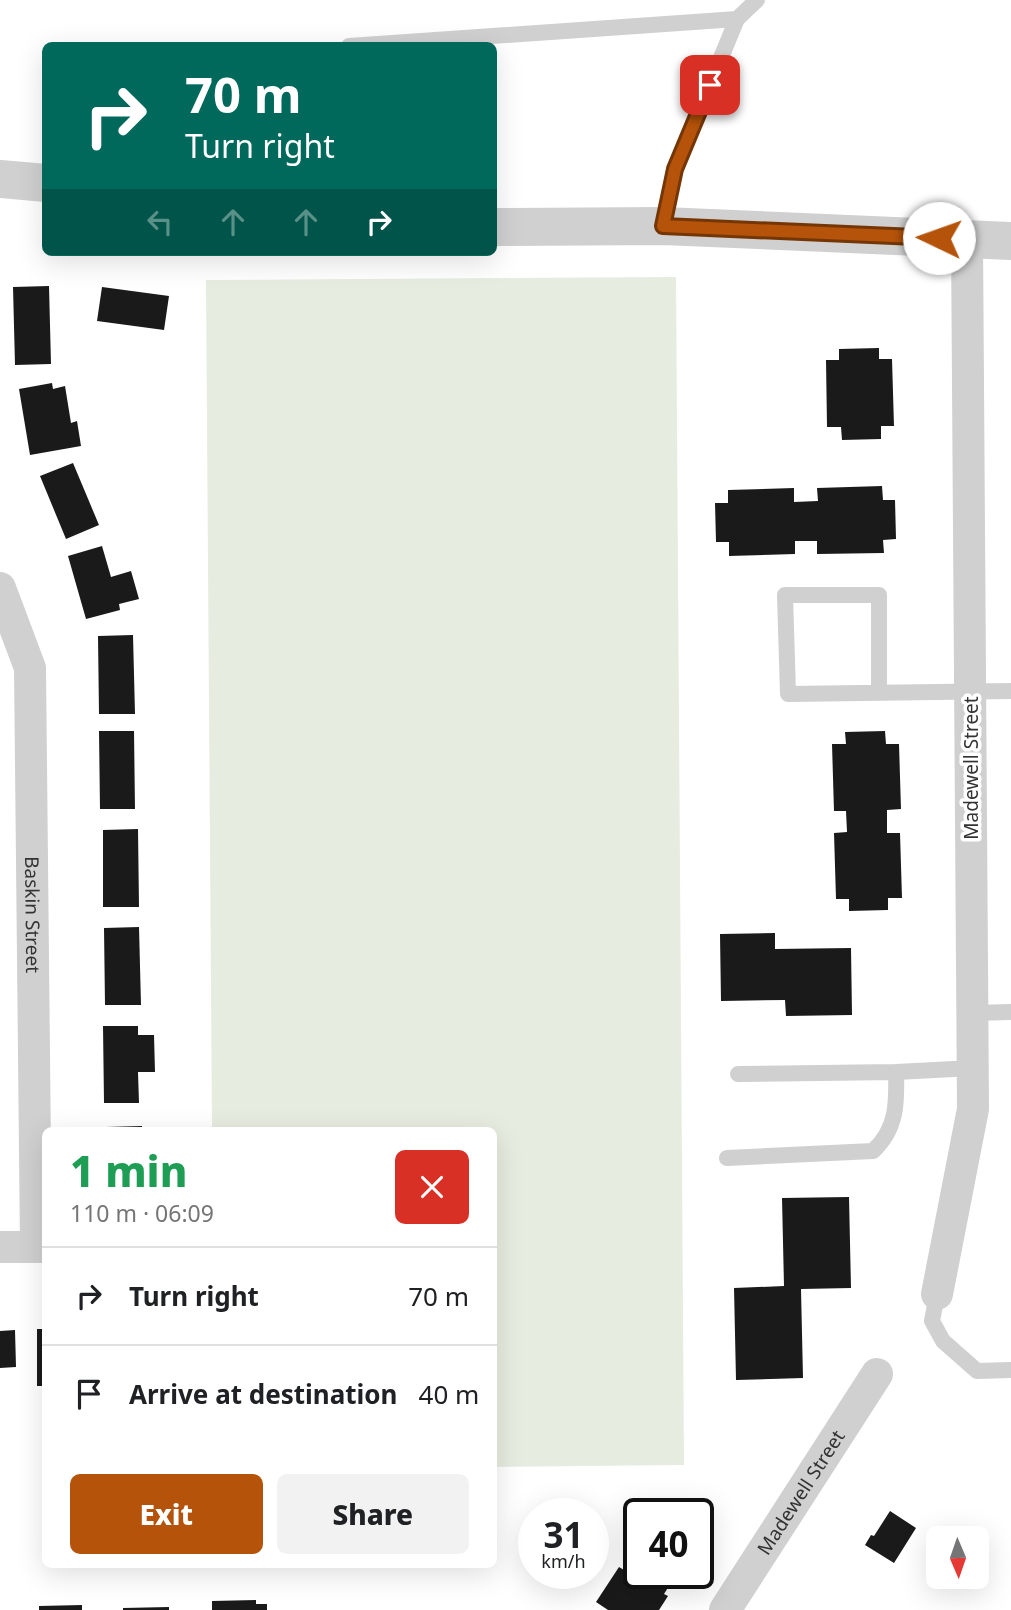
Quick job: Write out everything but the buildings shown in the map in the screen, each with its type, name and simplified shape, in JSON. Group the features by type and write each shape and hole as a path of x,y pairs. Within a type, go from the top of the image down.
{"street":[{"path":"0,179 42,183"},
{"path":"497,226 663,226 1011,241"},
{"name":"Madewell Street","path":"937,1294 973,1109 967,240"},
{"name":"Baskin Street","path":"0,588 30,668 41,1247"},
{"path":"0,1247 41,1247"},
{"name":"Madewell Street","path":"725,1610 877,1374"}],"lane":[{"path":"663,226 675,169 737,19 757,0"},
{"path":"406,42 737,19"},
{"path":"879,693 879,595 785,595 788,694 879,693 970,692 1011,691"},
{"path":"972,1013 1011,1012"},
{"path":"738,1074 972,1068"},
{"path":"727,1158 873,1151 884,1141 894,1121 897,1104 896,1072"},
{"path":"937,1294 932,1321 943,1341 977,1371 1011,1370"}],"shaded area":[{"path":"676,277 684,1465 497,1467 497,1127 212,1127 206,280"}],"route":[{"path":"710,85 675,169 663,226 939,238"}]}
